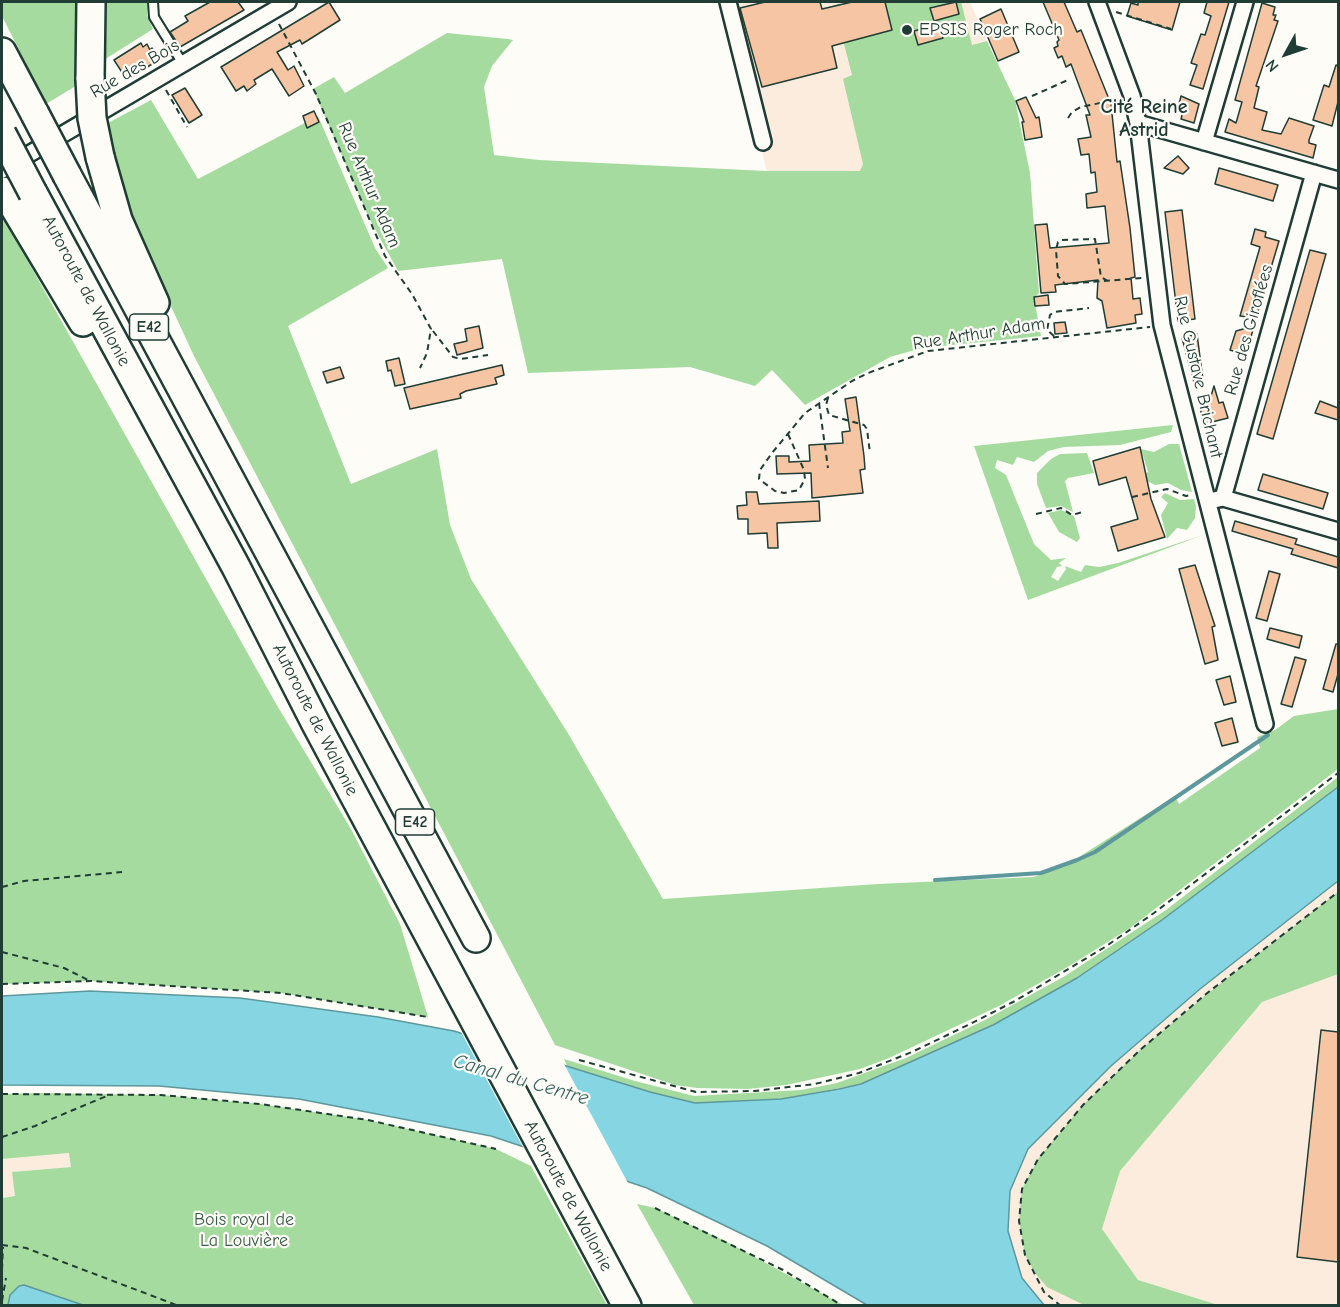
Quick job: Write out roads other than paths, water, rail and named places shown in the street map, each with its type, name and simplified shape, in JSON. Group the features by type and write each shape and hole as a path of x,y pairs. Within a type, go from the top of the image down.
{"highway":[{"path":"91,2 92,118 100,157 118,220 176,346 231,480 236,567"},
{"name":"E42","path":"2,52 476,938"},
{"name":"Autoroute de Wallonie","path":"2,134 16,196 135,382 236,567 423,926 623,1299"}],"street":[{"name":"Rue des Bois","path":"2,170 288,2"},
{"path":"728,2 764,142"},
{"path":"1204,141 1245,2"},
{"name":"Rue Gustave Brichant","path":"1102,6 1132,96 1138,123 1162,325 1212,497 1265,724"},
{"path":"1138,123 1314,173 1337,175"},
{"name":"Rue des Giroflées","path":"1212,497 1314,173"},
{"path":"1212,497 1338,531"}],"lane":[{"path":"153,2 158,26 183,64"}],"water":[{"name":"Canal du Centre","path":"1338,787 1338,881 1200,989 1111,1066 1028,1149 1010,1191 1008,1231 1022,1278 1044,1305 867,1305 767,1246 647,1188 491,1136 299,1099 159,1086 2,1085 2,996 90,991 240,998 378,1017 454,1031 650,1092 695,1103 781,1099 839,1089 861,1084 993,1025 1077,978 1162,920"},
{"path":"24,1285 83,1305 8,1305 10,1295 19,1286"}],"waterway":[{"path":"935,880 1041,873 1077,860 1095,852 1268,735"}],"place":[{"name":"EPSIS Roger Roch","path":"907,30"}],"district":[{"name":"Cité Reine Astrid","path":"1144,118"}],"park label":[{"name":"Bois royal de La Louvière","path":"244,1230"}]}
